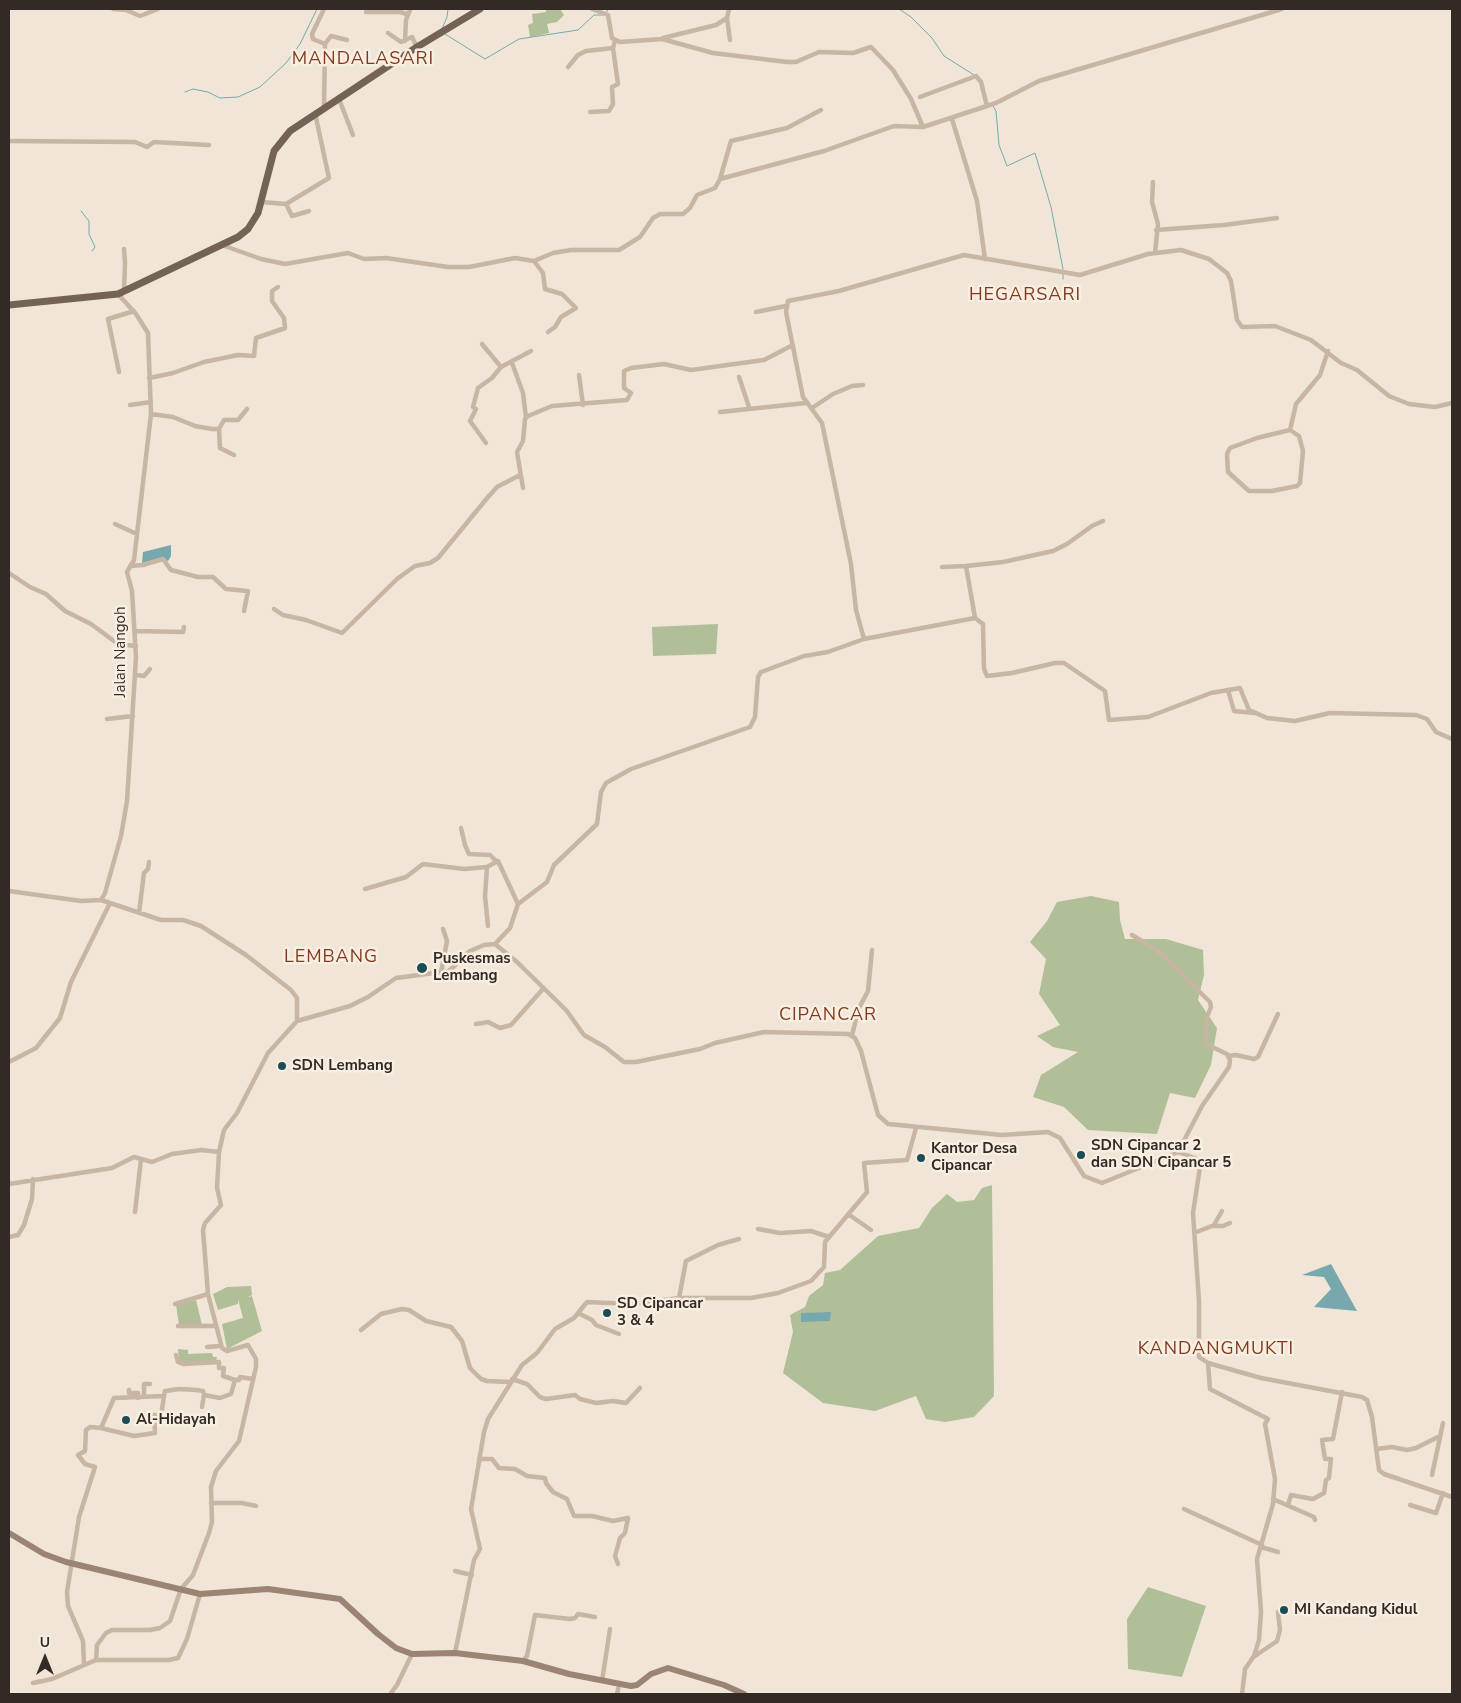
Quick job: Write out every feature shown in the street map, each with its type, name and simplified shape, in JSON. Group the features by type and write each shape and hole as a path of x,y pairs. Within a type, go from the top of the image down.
{"main road":[{"path":"9,305 97,298 121,293 222,245 248,229 258,213 279,143 298,124 417,47 480,9"}],"street":[{"path":"113,9 126,10 140,16 158,9"},
{"path":"324,9 311,36 313,39 325,44"},
{"path":"592,9 604,12 612,38 615,41 628,43 662,39 716,25 726,18"},
{"path":"729,9 726,18 730,40"},
{"path":"720,179 824,151 894,126 923,127 952,119 996,103 1039,81 1282,9"},
{"path":"366,12 409,12 405,41"},
{"path":"388,33 398,41 405,41 412,37 417,47"},
{"path":"324,108 325,44 331,36 347,40"},
{"path":"662,39 713,53 787,62 796,62 819,52 854,52 871,47 893,70 911,98 923,127"},
{"path":"590,112 609,111 613,104 612,88 618,84 613,48 615,41"},
{"path":"568,68 582,53 613,48"},
{"path":"920,97 976,76 981,82 988,106"},
{"path":"339,99 352,135"},
{"path":"222,245 261,259 285,264 348,253 364,259 386,258 448,267 469,267 515,258 534,261 562,251 625,248 645,232 653,218 666,213 678,216 683,214 690,208 698,195 715,188 720,179 731,141 787,128 821,110"},
{"path":"261,202 286,204 329,178 315,113"},
{"path":"952,119 977,201 985,259"},
{"path":"9,141 135,142 147,147 154,142 209,145"},
{"path":"1153,182 1152,202 1158,220 1155,253"},
{"path":"286,204 291,216 309,211"},
{"path":"1156,230 1224,225 1277,218"},
{"path":"121,293 126,263 124,249"},
{"path":"864,639 856,610 851,564 822,423 806,402 792,345 786,306 788,301 839,291 956,256 964,255 1080,275 1155,253 1181,250 1209,259 1227,274 1231,281 1237,320 1242,327 1268,325 1280,327 1311,340 1328,351 1341,363 1360,372 1389,396 1423,407 1452,403"},
{"path":"534,261 543,273 545,288 562,294 576,308 561,317 555,327 548,332"},
{"path":"149,378 174,373 211,360 238,355 254,356 256,338 285,326 284,318 272,301 272,291 278,287"},
{"name":"Jalan Nangoh","path":"101,900 105,893 125,821 136,675 136,631 132,591 126,572 134,560 151,414 149,337 121,293"},
{"path":"756,312 786,306"},
{"path":"119,372 108,319 134,311"},
{"path":"482,344 501,367"},
{"path":"526,418 538,410 552,406 627,400 631,393 624,388 624,371 632,368 664,364 691,370 764,360 792,345"},
{"path":"486,443 470,421 476,409 473,406 478,388 492,378 501,367 512,363 531,351"},
{"path":"1290,430 1296,404 1320,375 1328,351"},
{"path":"512,363 523,393 526,418 523,440 517,452 523,488"},
{"path":"579,375 583,405"},
{"path":"739,376 749,407"},
{"path":"812,408 828,397 852,386 863,385"},
{"path":"130,405 151,402"},
{"path":"720,412 749,407 806,402"},
{"path":"234,455 220,448 219,429 222,421 238,420 247,409"},
{"path":"151,414 173,417 208,429 219,429"},
{"path":"1290,430 1302,441 1303,459 1300,483 1297,486 1272,491 1249,491 1228,472 1226,454 1230,448 1257,438 1290,430"},
{"path":"274,609 283,616 306,620 342,633 397,579 415,566 430,563 438,558 497,487 520,475"},
{"path":"942,567 1003,562 1052,551 1067,544 1092,526 1103,521"},
{"path":"115,524 137,534"},
{"path":"130,566 143,565 163,559 171,570 198,577 213,578 226,590 248,591 244,611"},
{"path":"966,566 975,618 983,624 984,668 988,676 1012,674 1055,663 1064,663 1105,691 1108,720 1148,717 1211,693 1240,689 1246,707 1254,713"},
{"path":"9,573 46,594 65,611 91,624 118,644 136,646"},
{"path":"96,1660 97,1645 106,1633 112,1630 150,1630 166,1625 173,1616 181,1589 193,1574 202,1556 212,1522 210,1486 216,1471 239,1441 256,1363 250,1346 227,1351 223,1350 221,1346 208,1294 204,1226 221,1205 217,1188 219,1152 224,1130 237,1113 268,1052 297,1021 350,1006 368,997 396,978 452,970 476,947 495,944 510,928 518,904 547,882 554,865 597,824 600,792 606,783 631,769 750,727 755,717 758,677 761,672 804,656 828,652 864,639 975,618"},
{"path":"136,631 183,632 184,627"},
{"path":"136,675 144,676 150,669"},
{"path":"1228,690 1234,711 1254,713 1267,718 1295,721 1330,713 1416,715 1425,717 1434,730 1452,739"},
{"path":"107,719 133,716"},
{"path":"461,828 464,845 469,854 490,855 501,863 518,904"},
{"path":"365,889 406,877 423,864 464,869 488,867 496,861"},
{"path":"139,913 144,873 148,869 149,862"},
{"path":"488,867 485,896 488,926"},
{"path":"9,891 81,901 101,900 152,918 190,922 246,955 292,990 297,998 297,1021"},
{"path":"9,1062 36,1048 60,1018 71,982 110,903"},
{"path":"441,973 446,941 443,928"},
{"path":"1132,935 1158,951 1210,1002 1211,1007 1207,1017 1206,1044 1228,1056 1258,1057 1278,1014"},
{"path":"495,944 517,962 542,990 566,1010 584,1035 605,1047 624,1062 636,1062 700,1049 715,1043 764,1032 852,1035"},
{"path":"872,950 868,991 859,1008 852,1035 861,1051 878,1115 888,1124 1002,1135 1048,1132 1060,1138 1084,1176 1102,1183 1178,1152 1202,1106 1229,1067 1228,1056"},
{"path":"476,1024 488,1022 500,1028 511,1025 542,990"},
{"path":"455,1653 474,1560 480,1549 471,1509 479,1458 488,1419 522,1365 537,1353 555,1329 572,1320 587,1302 632,1304 679,1298 751,1298 778,1293 811,1281 824,1267 824,1247 829,1237 867,1192 864,1163 907,1160 916,1128"},
{"path":"9,1184 83,1174 115,1167 133,1158 152,1162 172,1154 201,1150 219,1152"},
{"path":"1178,1152 1195,1158 1200,1167 1193,1213 1199,1301 1199,1357 1208,1363 1261,1378 1355,1394 1367,1400 1381,1472 1452,1497"},
{"path":"135,1212 141,1159"},
{"path":"9,1237 18,1235 24,1225 32,1199 33,1180"},
{"path":"1214,1225 1222,1211"},
{"path":"848,1214 871,1230"},
{"path":"1194,1233 1214,1225 1223,1226 1230,1223"},
{"path":"758,1228 780,1233 811,1231 829,1237"},
{"path":"679,1298 686,1261 718,1245 739,1239"},
{"path":"175,1304 208,1294"},
{"path":"361,1330 381,1314 402,1309 408,1310 426,1321 451,1327 462,1341 470,1368 481,1379 527,1384 540,1397 546,1399 553,1400 575,1395 580,1399 596,1404 613,1401 626,1403 640,1388"},
{"path":"578,1313 596,1324 619,1334"},
{"path":"178,1326 216,1326"},
{"path":"207,1347 221,1346"},
{"path":"176,1355 178,1362 184,1364 219,1362 218,1368 224,1368 223,1376 235,1380 239,1380 240,1377 253,1379"},
{"path":"1208,1363 1210,1389 1268,1419 1265,1424 1274,1479 1273,1499 1256,1564 1261,1618 1259,1640 1254,1656"},
{"path":"204,1395 226,1397 231,1394 235,1380"},
{"path":"144,1396 144,1384 150,1384"},
{"path":"84,1665 83,1641 67,1600 70,1563 79,1517 95,1467 85,1464 78,1455 85,1451 86,1430 90,1427 101,1428 134,1436 155,1433 154,1415 161,1416 165,1391 179,1388 204,1391 202,1407"},
{"path":"129,1390 129,1393 138,1393 138,1398"},
{"path":"1288,1505 1291,1495 1313,1498 1324,1493 1326,1480 1329,1478 1331,1459 1325,1459 1322,1440 1333,1439 1342,1392"},
{"path":"101,1428 115,1393"},
{"path":"114,1398 164,1396"},
{"path":"1432,1475 1438,1437 1443,1423"},
{"path":"1376,1449 1392,1447 1407,1450 1416,1448 1438,1437"},
{"path":"479,1458 492,1459 499,1468 515,1469 527,1476 545,1478 546,1484 553,1492 567,1499 574,1516 592,1516 613,1521 628,1518 625,1533 620,1538 615,1556 618,1564"},
{"path":"1410,1505 1436,1513 1443,1493"},
{"path":"1273,1499 1314,1517 1315,1520"},
{"path":"211,1503 242,1503 256,1506"},
{"path":"1184,1508 1278,1552"},
{"path":"9,1533 44,1554 70,1563 200,1594 268,1589 340,1599 396,1648 412,1654 455,1653 523,1661 619,1685 635,1686 651,1674 668,1668 724,1685 744,1694"},
{"path":"455,1571 472,1575"},
{"path":"33,1683 52,1679 96,1660 169,1660 178,1658 187,1639 200,1594"},
{"path":"1242,1694 1244,1669 1254,1656 1277,1641 1280,1630 1278,1612"},
{"path":"523,1661 527,1656 535,1615 570,1619 576,1618 578,1614 595,1616"},
{"path":"602,1681 610,1629"},
{"path":"390,1693 397,1685 412,1654"},
{"path":"617,1694 619,1685"}],"green space":[{"path":"546,9 560,9 564,15 557,22 547,24 549,33 530,37 528,25 533,23 532,14 546,12"},
{"path":"718,624 716,654 653,656 652,627"},
{"path":"1091,896 1119,902 1120,920 1125,939 1166,939 1203,950 1204,975 1198,1000 1217,1028 1211,1065 1195,1098 1170,1093 1157,1134 1088,1130 1064,1107 1033,1097 1041,1075 1078,1052 1053,1047 1037,1036 1060,1025 1039,994 1046,959 1030,942 1047,921 1057,902"},
{"path":"992,1185 994,1396 974,1417 945,1422 926,1419 916,1396 875,1411 823,1403 783,1373 793,1332 790,1315 805,1307 809,1296 823,1285 825,1273 840,1270 878,1236 919,1228 932,1208 947,1194 957,1202 974,1200 982,1188"},
{"path":"251,1286 252,1295 246,1298 252,1296 262,1331 227,1349 222,1324 243,1318 238,1299 238,1304 218,1310 213,1294 227,1287"},
{"path":"196,1300 202,1325 179,1325 176,1305"},
{"path":"178,1349 188,1350 188,1354 212,1353 213,1357 217,1357 216,1361 184,1363 179,1361"},
{"path":"1148,1587 1206,1606 1182,1677 1128,1669 1127,1619"}],"water":[{"path":"171,545 171,556 168,561 162,558 142,563 143,552"},
{"path":"1331,1264 1357,1311 1314,1307 1331,1289 1324,1277 1302,1275"},
{"path":"831,1312 830,1321 801,1322 801,1313"}],"waterway":[{"path":"185,92 193,89 208,92 220,98 238,97 260,87 286,63 300,44 317,9"},
{"path":"442,29 448,9"},
{"path":"606,12 609,9"},
{"path":"899,9 911,17 932,38 944,56 974,75"},
{"path":"445,34 485,59 519,39 578,30 594,15 603,15"},
{"path":"993,106 996,111 999,145 1007,166 1035,153 1051,207 1063,269"},
{"path":"81,211 89,221 89,234 95,247 92,251"},
{"path":"1063,273 1063,279"}],"place":[{"name":"Puskesmas Lembang","path":"422,968"},
{"name":"SDN Lembang","path":"282,1066"},
{"name":"SDN Cipancar 2 dan SDN Cipancar 5","path":"1081,1155"},
{"name":"Kantor Desa Cipancar","path":"921,1158"},
{"name":"SD Cipancar 3 & 4","path":"607,1313"},
{"name":"Al-Hidayah","path":"126,1420"},
{"name":"MI Kandang Kidul","path":"1284,1610"}],"district":[{"name":"MANDALASARI","path":"363,60"},
{"name":"HEGARSARI","path":"1025,296"},
{"name":"LEMBANG","path":"331,958"},
{"name":"CIPANCAR","path":"828,1016"},
{"name":"KANDANGMUKTI","path":"1216,1350"}]}
